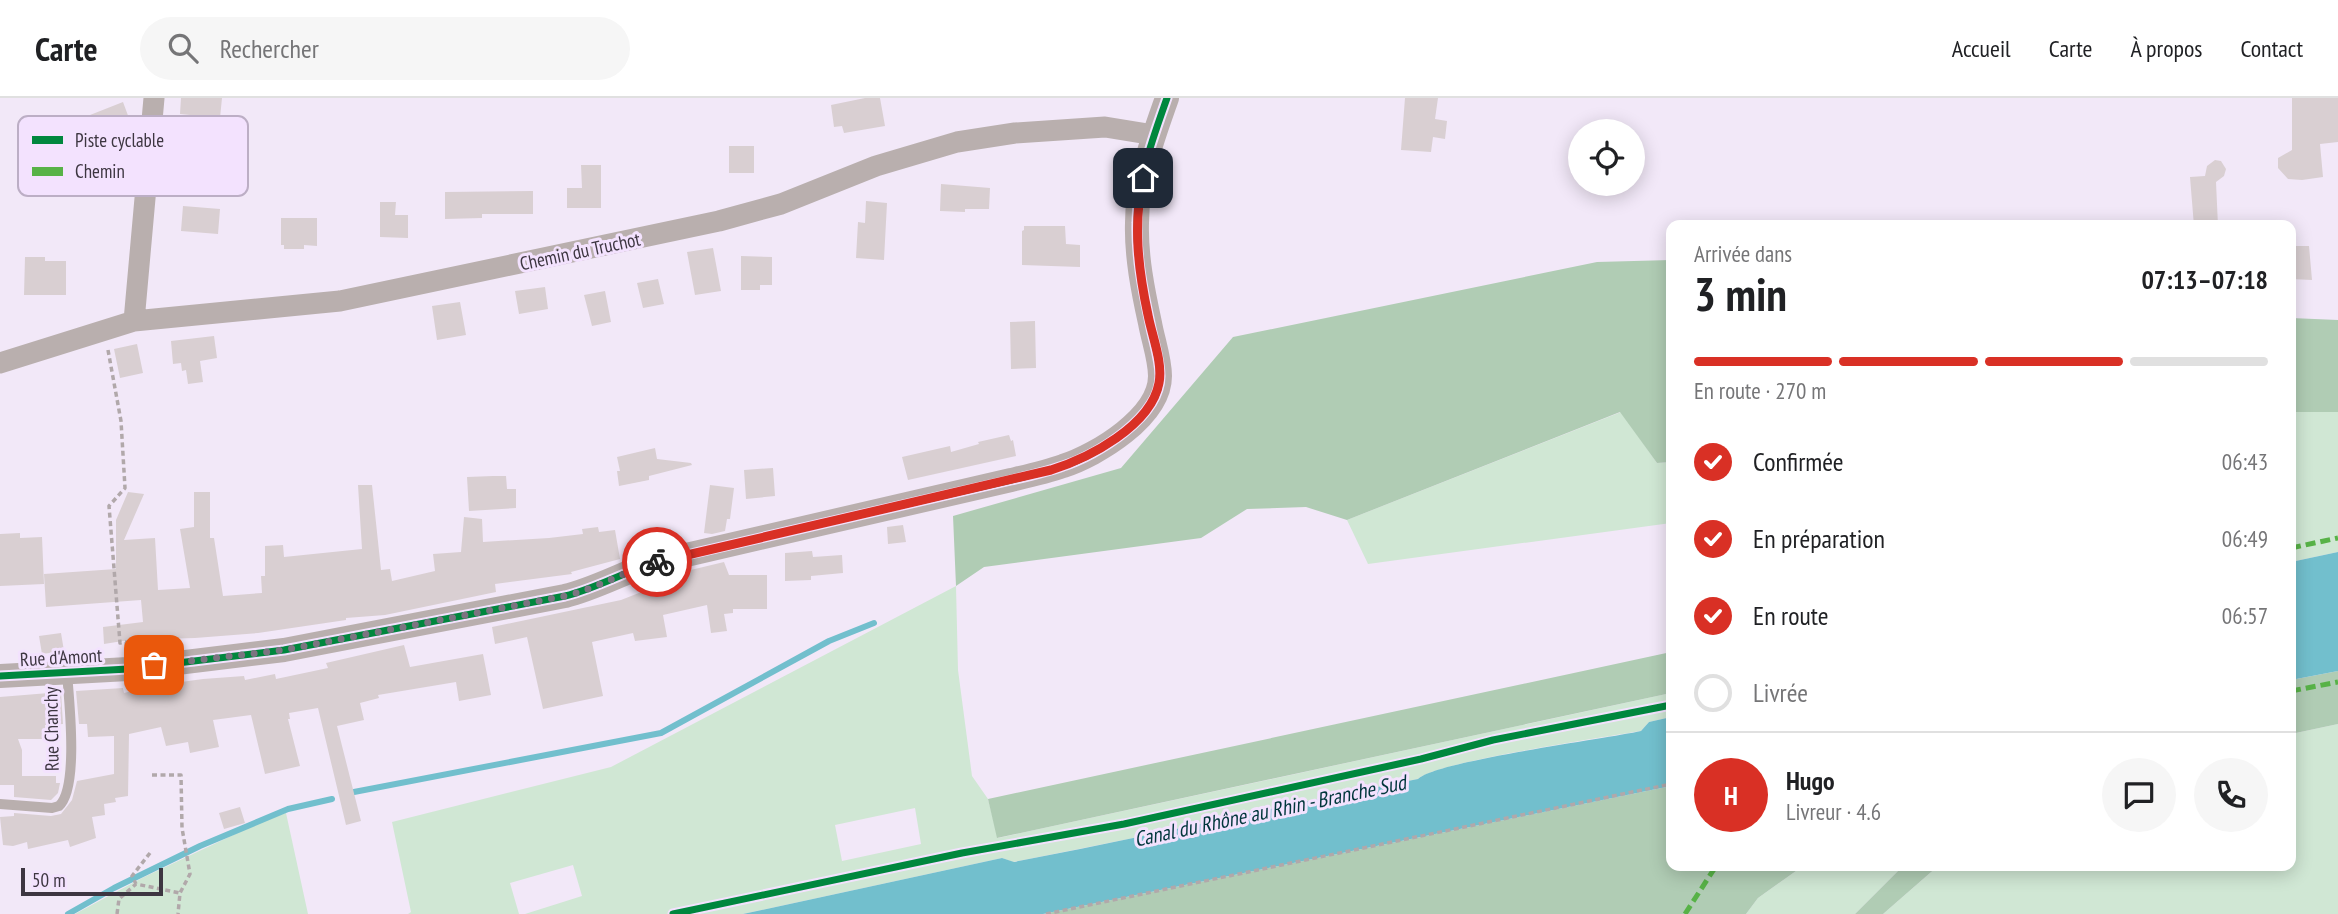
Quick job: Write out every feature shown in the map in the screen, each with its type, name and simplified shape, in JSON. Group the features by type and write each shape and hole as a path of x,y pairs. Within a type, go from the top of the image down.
{"street":[{"path":"152,116 154,98"},
{"name":"Rue d'Amont","path":"0,676 128,669 284,650 565,596 589,590 656,562 1011,480 1078,460 1099,449 1135,422 1154,398 1159,385 1159,366 1139,259 1136,222 1139,195 1154,135 1167,98"},
{"name":"Chemin du Truchot","path":"0,363 134,321 340,301 707,223 781,204 876,166 957,142 1015,133 1105,127 1154,135"},
{"path":"134,321 145,196"}],"lane":[{"name":"Rue Chanchy","path":"0,804 52,808 59,806 68,795 71,736 67,673"}],"path":[{"path":"106,342 121,421 125,488 109,506 120,643 126,642 128,669"},
{"path":"152,775 181,775 181,828 190,874 180,892 178,914"},
{"path":"1046,914 1666,785"},
{"path":"117,914 119,899 150,853"},
{"path":"134,880 180,892"}],"green space":[{"path":"1666,260 1666,462 1657,463 1620,412 1347,520 1306,507 1247,509 1201,538 984,567 956,586 953,516 1121,468 1233,337 1597,262"},
{"path":"2296,318 2338,320 2338,412 2296,412"},
{"path":"1621,412 1657,463 1666,462 1666,524 1368,564 1347,520"},
{"path":"2296,412 2338,412 2338,552 2296,561"},
{"path":"956,586 958,670 972,776 988,799 998,838 1666,694 1666,718 1649,722 1641,731 1487,758 1431,772 1418,779 1013,862 1002,858 743,914 525,914 582,896 573,865 510,883 519,914 408,914 411,912 392,822 611,767","holes":["915,808 921,844 842,861 835,825"]},
{"path":"1666,653 1666,694 997,838 988,799"},
{"path":"2338,671 2338,724 2296,733 2296,679"},
{"path":"2338,724 2338,914 1883,914 1932,871 2296,871 2296,733"},
{"path":"1666,787 1666,871 1796,871 1758,898 1746,914 1043,914"},
{"path":"286,813 308,914 75,914 142,878 265,820"},
{"path":"1796,871 1898,871 1855,914 1746,914 1758,898"},
{"path":"1898,871 1932,871 1883,914 1855,914"}],"water":[{"path":"2338,552 2338,671 2296,679 2296,561"},
{"name":"Canal du Rhône au Rhin - Branche Sud","path":"1666,718 1666,787 1043,914 743,914 1002,858 1014,862 1418,779 1431,772 1487,758 1641,731 1649,722"}],"building":[{"path":"181,98 222,98 220,116 180,114"},
{"path":"865,98 880,98 885,126 844,133 842,126 834,127 831,105"},
{"path":"1405,98 1438,98 1435,119 1447,121 1445,139 1433,137 1431,152 1401,150"},
{"path":"2292,98 2338,98 2338,142 2320,144 2323,177 2288,179 2278,168 2278,158 2292,150"},
{"path":"123,102 128,116 90,116"},
{"path":"729,146 754,146 754,173 729,173"},
{"path":"2215,160 2221,161 2226,169 2224,176 2216,182 2218,220 2194,220 2190,177 2205,176 2207,166"},
{"path":"581,165 601,165 601,208 567,208 567,188 582,188"},
{"path":"941,184 990,188 989,209 940,211"},
{"path":"533,191 533,214 482,214 482,218 445,219 445,192"},
{"path":"866,201 887,203 884,260 856,258 858,222 865,223"},
{"path":"380,202 396,202 395,215 408,215 408,238 380,237"},
{"path":"183,206 220,209 218,234 181,231"},
{"path":"281,218 317,218 317,246 304,245 304,249 284,249 284,245 281,245"},
{"path":"1024,226 1065,226 1066,244 1080,245 1080,267 1022,265"},
{"path":"2296,246 2309,246 2312,280 2296,279"},
{"path":"713,248 721,291 695,295 687,252"},
{"path":"741,256 772,257 772,285 760,285 760,290 741,290"},
{"path":"25,257 66,261 66,295 24,295"},
{"path":"658,279 664,304 643,308 637,283"},
{"path":"545,287 548,309 519,314 515,291"},
{"path":"605,291 611,322 592,326 584,295"},
{"path":"460,302 466,335 437,340 432,306"},
{"path":"1035,321 1036,368 1011,369 1010,322"},
{"path":"214,336 217,358 200,361 203,382 188,384 186,370 182,371 181,363 173,364 171,341"},
{"path":"137,344 143,373 120,378 114,349"},
{"path":"1009,435 1011,441 1013,440 1016,456 908,480 902,457 950,446 951,452"},
{"path":"655,448 657,459 692,465 649,476 649,480 619,486 617,457"},
{"path":"773,468 775,496 746,499 744,470"},
{"path":"506,476 507,489 516,489 516,508 469,511 467,477"},
{"path":"358,485 372,485 381,570 390,569 392,581 435,571 433,554 461,552 464,517 482,519 483,542 583,534 582,529 598,527 599,532 615,530 620,559 571,572 572,574 495,584 496,592 385,615 346,618 258,633 129,640 104,644 103,627 143,622 141,600 46,607 44,574 116,569 116,520 128,492 144,494 124,540 155,538 158,590 190,588 180,529 194,527 194,492 210,492 210,538 214,538 223,596 262,593 265,546 283,545 284,557 362,549"},
{"path":"710,485 734,488 730,519 727,519 725,531 712,534 704,533"},
{"path":"903,525 906,542 888,544 887,527"},
{"path":"20,533 20,538 42,537 44,584 0,586 0,534"},
{"path":"812,551 813,557 842,555 843,573 811,576 811,580 785,581 785,553"},
{"path":"724,562 729,575 767,575 767,609 733,609 733,613 724,614 727,631 711,633 707,605 663,615 667,637 635,641 633,633 592,642 603,696 543,709 527,637 495,644 492,627 621,600 644,591 644,582 649,580"},
{"path":"61,633 64,651 42,654 39,636"},
{"path":"404,645 410,667 483,654 491,695 459,701 456,682 378,695 379,698 360,703 364,720 337,726 361,821 346,825 318,708 289,713 288,719 300,766 265,774 251,715 213,720 219,747 190,753 188,742 166,746 161,727 129,734 128,796 115,798 116,802 104,804 105,815 92,817 96,838 70,847 68,840 28,849 27,842 13,846 3,845 0,817 14,816 14,813 51,816 61,814 72,800 77,781 114,774 114,736 88,737 87,724 79,724 76,691 123,688 124,693 203,679 244,676 245,680 275,674 276,679 328,668 326,663"},
{"path":"61,692 63,724 45,725 46,739 18,739 22,750 22,776 56,776 56,783 60,783 58,793 51,800 14,797 14,785 0,785 0,697"},
{"path":"240,807 245,823 224,829 219,813"}],"waterway":[{"path":"354,792 661,733 829,641 874,623"},
{"path":"68,914 200,846 288,809 332,799"}],"marked path":[{"path":"2296,547 2338,538"},
{"path":"2296,690 2338,682"},
{"path":"1685,914 1713,871"}],"cycle path":[{"path":"0,676 128,669 284,650 565,596 656,562 1030,475 1077,461 1109,444 1138,420 1150,406 1157,391 1160,370 1140,273 1137,223 1143,175 1167,98"},
{"path":"673,914 962,853 1124,824 1421,759 1493,740 1666,706"}],"way so far":[{"path":"154,665 284,650 565,596 589,590 634,569 657,562"}],"route":[{"path":"657,562 1051,470 1078,460 1119,435 1147,410 1159,385 1160,376 1139,259 1136,222 1143,178"}]}
